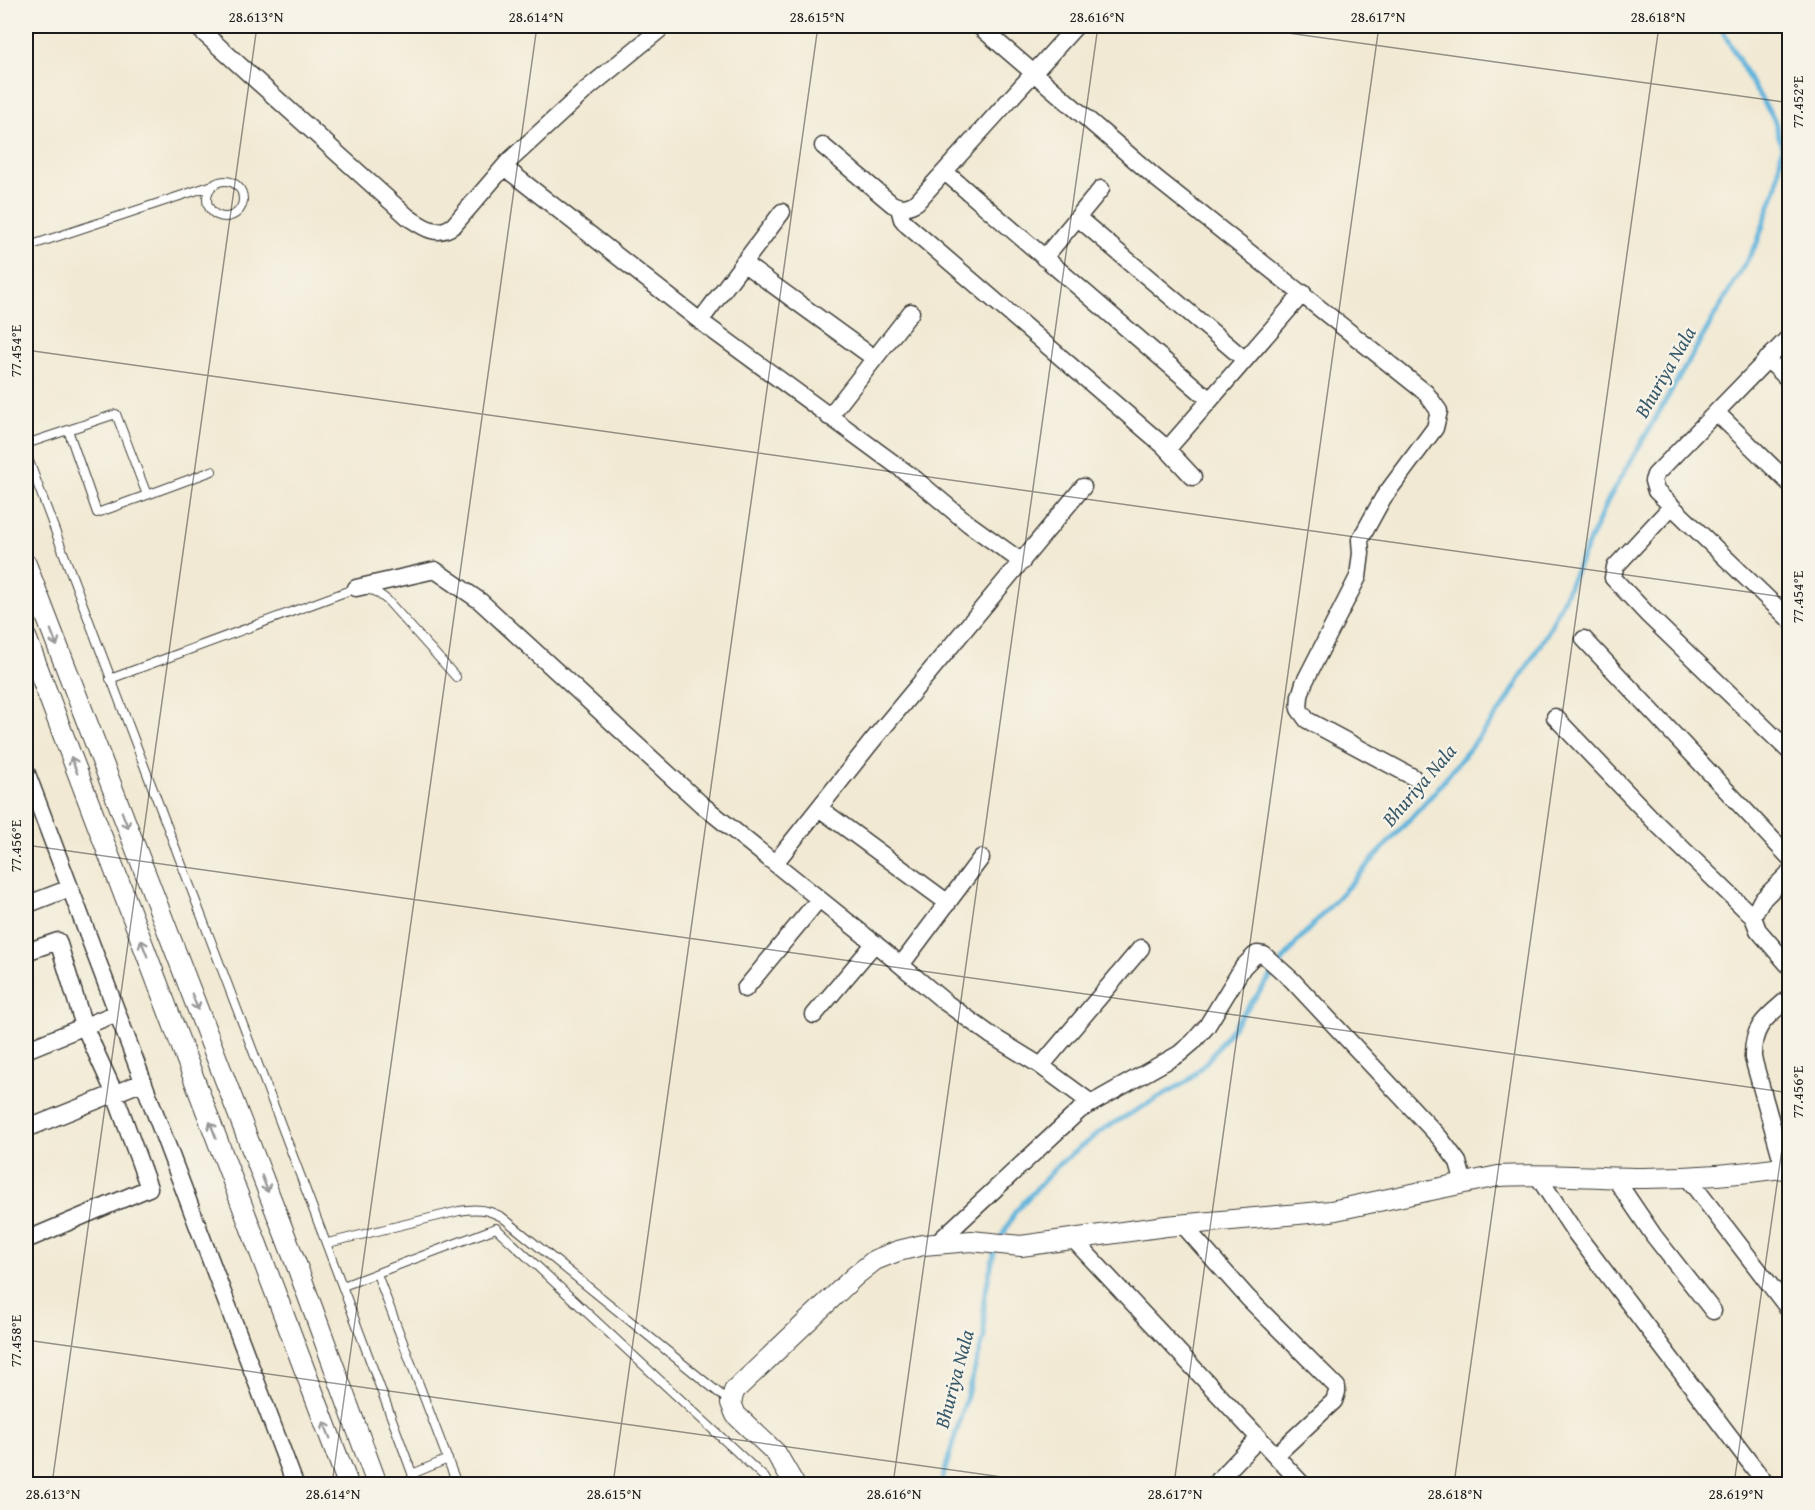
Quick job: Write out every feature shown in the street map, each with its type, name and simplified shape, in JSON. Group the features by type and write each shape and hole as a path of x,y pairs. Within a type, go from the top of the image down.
{"street":[{"path":"196,26 408,217 436,232 447,231 454,225 504,166 587,89 664,26"},
{"path":"979,26 1157,179 1426,393 1439,411 1435,428 1383,498 1360,540 1358,577 1304,683 1299,710 1307,720 1413,777"},
{"path":"823,146 892,204 899,208 908,207 917,202 945,172 1076,26"},
{"path":"504,166 700,321 915,479 969,524 1022,562"},
{"path":"945,172 1210,400"},
{"path":"1044,258 1101,189"},
{"path":"899,208 902,219 908,225 1164,446 1193,477"},
{"path":"700,321 782,212"},
{"path":"1078,218 1244,359"},
{"path":"743,263 874,358"},
{"path":"1164,446 1171,445 1303,293"},
{"path":"829,417 911,312"},
{"path":"1790,336 1655,475 1653,481 1653,486 1672,507 1790,620"},
{"path":"1767,359 1790,381"},
{"path":"1716,412 1790,483"},
{"path":"775,863 1083,488"},
{"path":"1672,507 1615,567 1613,578 1648,615 1790,752"},
{"path":"26,564 298,1269 377,1485"},
{"path":"356,588 435,570 480,601 701,804 972,1023 1041,1066 1090,1103"},
{"path":"26,637 348,1485"},
{"path":"1584,639 1790,858"},
{"path":"1555,717 1657,824 1752,917 1758,930 1790,967"},
{"path":"26,771 295,1485"},
{"path":"819,808 948,903"},
{"path":"901,965 981,858"},
{"path":"1752,917 1761,901 1790,872"},
{"path":"26,905 70,888"},
{"path":"745,989 819,899"},
{"path":"26,952 58,941 84,1026 114,1092 149,1188 26,1240"},
{"path":"814,1015 875,943"},
{"path":"1041,1066 1141,948"},
{"path":"936,1244 1000,1186 1064,1123 1090,1103 1179,1054 1193,1042 1207,1026 1244,967 1257,954 1264,955 1292,980 1452,1153 1461,1170 1464,1183"},
{"path":"794,1485 776,1453 736,1415 731,1403 734,1391 875,1260 923,1245 971,1241 1021,1246 1182,1225 1331,1211 1498,1176 1687,1177 1787,1167 1753,1058 1752,1045 1763,1020 1790,997"},
{"path":"26,1050 117,1013"},
{"path":"26,1129 143,1082"},
{"path":"1537,1175 1574,1231 1766,1485"},
{"path":"1687,1177 1788,1307"},
{"path":"1614,1178 1654,1236 1713,1311"},
{"path":"1182,1225 1248,1298 1337,1387 1338,1392 1334,1401 1276,1455"},
{"path":"1073,1239 1302,1485"},
{"path":"1215,1485 1259,1438"}],"lane":[{"path":"26,247 216,183 228,181 238,187 243,197 236,213 231,216 220,216 208,204 208,193 216,183"},
{"path":"26,444 116,414 147,495"},
{"path":"68,430 97,513 212,471"},
{"path":"26,453 110,679 328,1243 416,1485"},
{"path":"110,679 356,588 375,591 387,600 456,677"},
{"path":"328,1243 459,1211 476,1208 489,1210 502,1217 731,1403"},
{"path":"344,1286 496,1228 765,1478 768,1485"},
{"path":"377,1274 458,1485"},
{"path":"412,1474 448,1459"}],"waterway":[{"name":"Bhuriya Nala","path":"1000,1240 1015,1212 1059,1164 1105,1128 1188,1081 1209,1059 1297,942 1433,794 1504,706 1551,626 1608,500 1757,243 1777,185 1782,147 1774,119 1720,26"},
{"name":"Bhuriya Nala","path":"941,1484 984,1337 984,1299 995,1248"}]}
